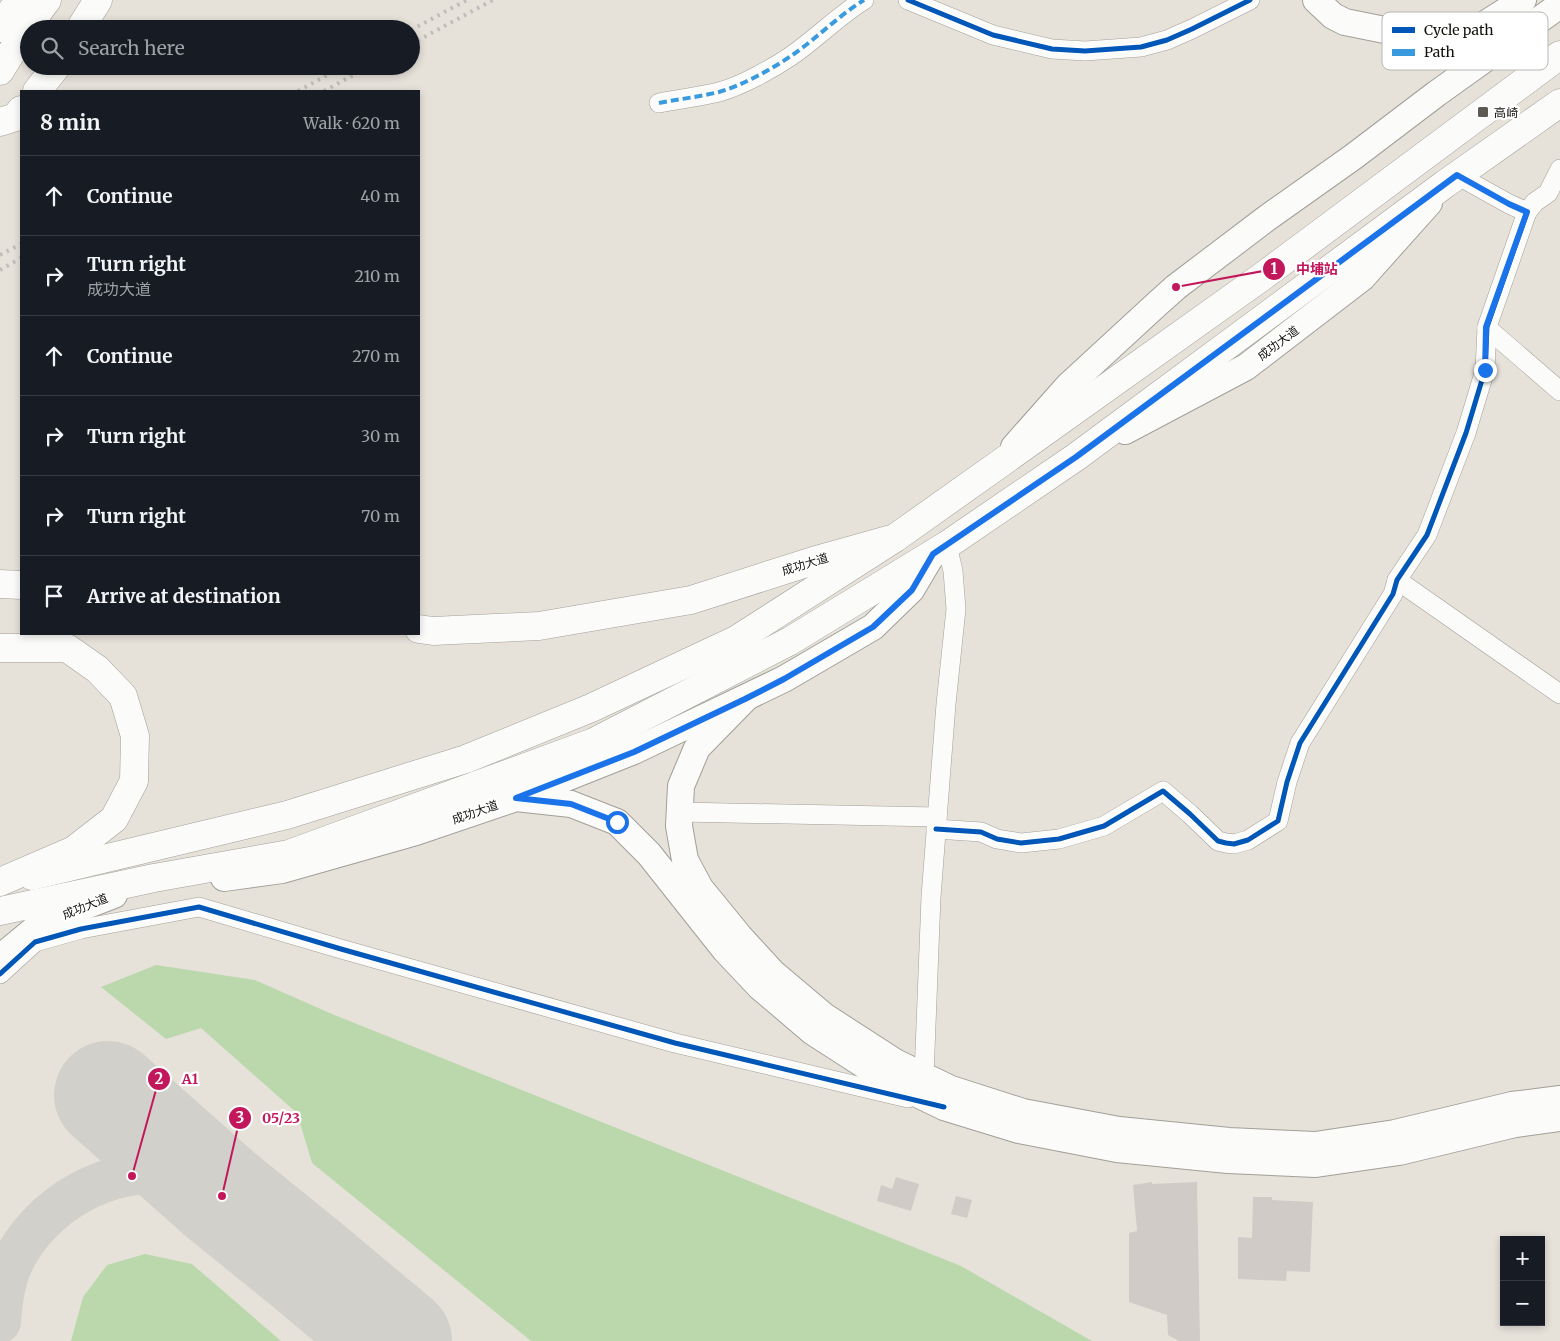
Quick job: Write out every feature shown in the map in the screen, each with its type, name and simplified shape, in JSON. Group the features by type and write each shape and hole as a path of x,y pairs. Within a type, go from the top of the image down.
{"main road":[{"path":"0,28 19,0"},
{"path":"32,20 47,0"},
{"path":"86,20 98,0"},
{"path":"1316,0 1333,16 1345,22 1382,30"},
{"path":"1505,12 1523,0"},
{"path":"1548,14 1560,5"},
{"path":"0,72 20,39"},
{"path":"1548,64 1560,55"},
{"path":"1436,94 1442,70"},
{"path":"998,465 1068,386 1156,304 1267,218 1353,157 1469,70"},
{"path":"0,883 287,815 466,760 591,708 736,640 895,538 998,465 1263,276 1540,70"},
{"path":"38,90 50,75"},
{"path":"0,911 154,878 289,854 594,742 790,641 940,549 1076,457 1451,179 1560,103"},
{"path":"0,122 16,117 20,111"},
{"name":"成功大道","path":"420,629 433,631 539,626 691,600 814,561 895,538"},
{"name":"成功大道","path":"0,958 42,923 154,878 225,878 282,870 416,832 516,798 634,752 745,699 873,627 912,590 940,549"},
{"path":"0,584 20,586"},
{"path":"0,648 67,648 97,669 123,696 135,736 134,781 114,819 74,850 0,883"},
{"path":"745,699 697,748 682,786 679,826 685,860 700,888 773,974 824,1016 896,1062 924,1076 951,1089 1024,1112 1120,1130 1229,1141 1315,1145 1396,1133 1512,1105 1560,1099"},
{"path":"516,798 571,804 617,822 649,854 725,950 760,987 813,1032 886,1079 944,1107 1019,1130 1117,1149 1228,1160 1316,1164 1399,1152 1515,1124 1560,1118"}],"street":[{"path":"658,103 737,86 789,58 864,0"},
{"path":"908,0 993,35 1052,49 1085,51 1141,47 1167,40 1250,0"},
{"path":"680,812 936,823 981,832 997,839 1021,843 1059,839 1104,826 1163,791 1218,841 1234,844 1248,840 1278,821 1287,782 1300,743 1393,594 1397,580 1427,535 1466,433 1485,370 1486,328 1527,212 1535,202 1548,193 1560,169"},
{"path":"1451,179 1527,212"},
{"path":"1486,328 1560,391"},
{"path":"924,1076 930,907 946,704 956,609 952,571 940,549"},
{"path":"1397,580 1560,694"},
{"path":"0,974 35,942 81,930 199,907 350,952 675,1043 944,1107"}],"green space":[{"path":"156,965 255,980 332,1014 961,1266 1092,1341 531,1341 312,1163 297,1113 201,1028 166,1039 101,987"},
{"path":"145,1254 192,1264 281,1341 71,1341 83,1297 107,1265"}],"building":[{"path":"896,1177 919,1184 911,1211 877,1201 881,1185 892,1189"},
{"path":"1152,1182 1152,1184 1197,1182 1200,1341 1179,1341 1168,1335 1167,1315 1129,1302 1129,1233 1137,1231 1133,1185"},
{"path":"956,1196 972,1200 967,1218 951,1214"},
{"path":"1253,1197 1272,1197 1272,1200 1313,1202 1310,1272 1287,1271 1286,1281 1238,1279 1238,1237 1252,1238"}],"taxiway":[{"path":"0,1322 3,1294 11,1266 23,1244 38,1225 57,1208 78,1194 101,1183 126,1176 150,1173 175,1175 195,1180 219,1194 314,1272 351,1306 362,1319 373,1341"}],"runway":[{"path":"108,1095 222,1196 398,1341"}],"railway":[{"path":"420,25 467,0"},
{"path":"420,39 493,0"},
{"path":"300,90 327,75"},
{"path":"326,90 353,75"},
{"path":"0,255 20,245"},
{"path":"0,270 20,259"}],"marked path":[{"path":"659,103 719,92 756,77 791,56 864,0"}],"cycle path":[{"path":"908,0 993,35 1052,49 1085,51 1141,47 1167,40 1250,0"},
{"path":"936,829 981,832 997,839 1021,843 1059,839 1104,826 1163,791 1218,841 1234,844 1248,840 1278,821 1287,782 1300,743 1393,594 1397,580 1427,535 1466,433 1485,370 1487,327 1527,212"},
{"path":"0,974 35,942 81,929 199,907 675,1043 944,1107"}],"place":[{"name":"高崎","path":"1483,112"},
{"name":"中埔站","path":"1176,287"},
{"name":"A1","path":"132,1176"},
{"name":"05/23","path":"222,1196"}],"route":[{"path":"617,822 571,804 516,798 634,752 745,699 784,679 873,627 912,590 933,554 1076,457 1457,175 1527,212 1486,327 1485,370"}]}
